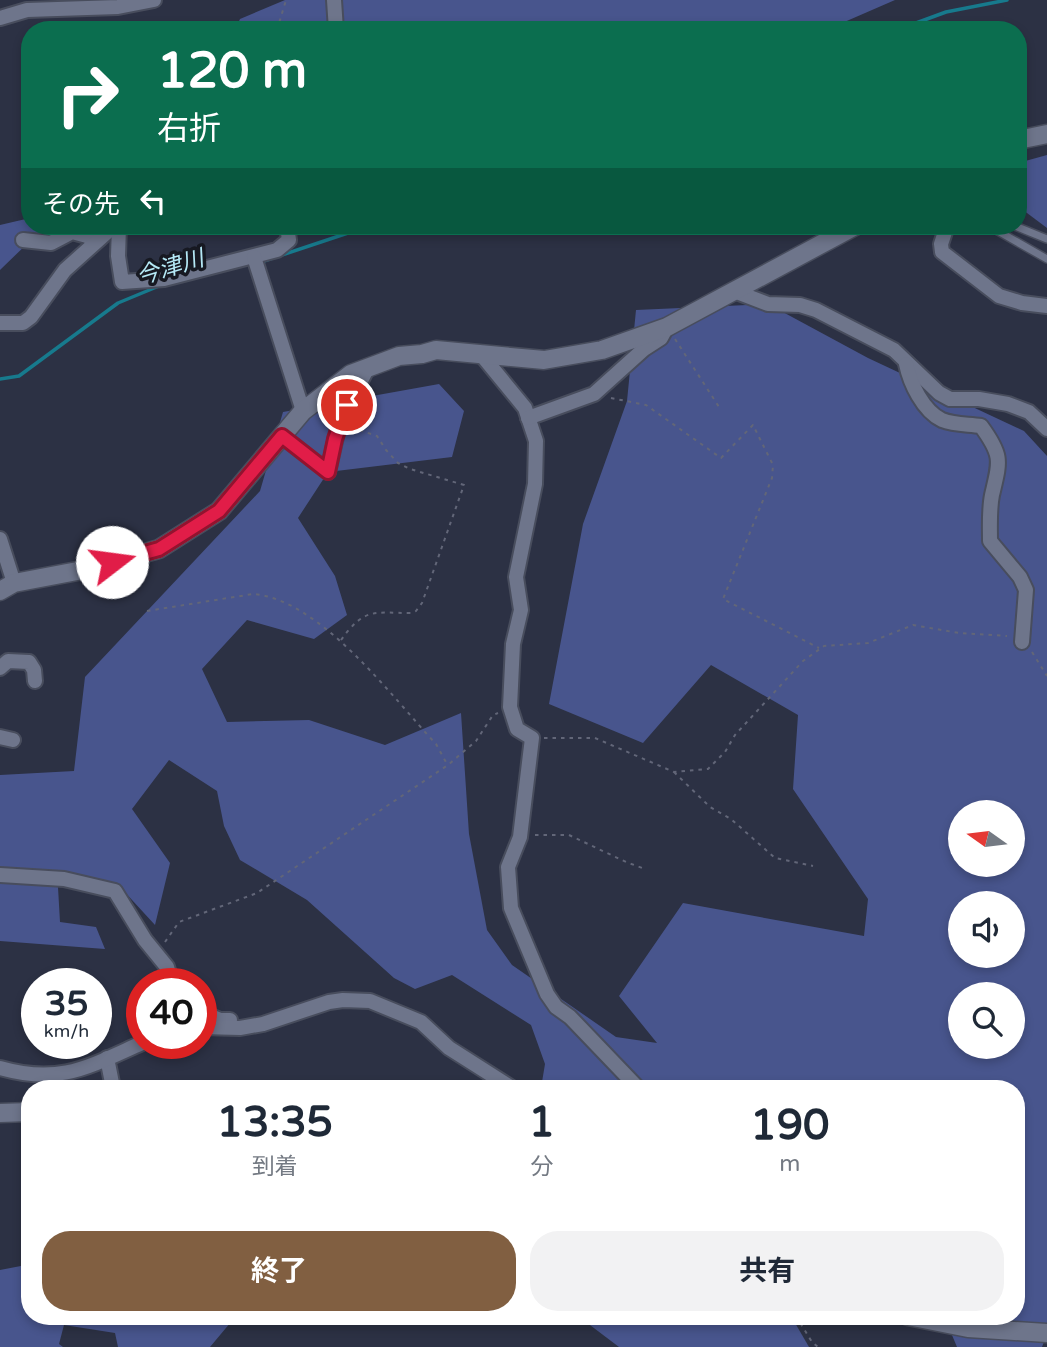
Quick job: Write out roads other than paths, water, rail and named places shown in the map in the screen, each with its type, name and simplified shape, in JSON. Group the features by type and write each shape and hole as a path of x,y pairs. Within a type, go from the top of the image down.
{"street":[{"path":"0,18 27,10 118,7 154,0"},
{"path":"334,0 335,21"},
{"path":"1027,138 1047,134"},
{"path":"23,240 51,243 66,235"},
{"path":"83,235 95,242"},
{"path":"0,323 23,323 32,317 65,270 105,235"},
{"path":"117,235 122,282 164,279 254,257 277,250 289,240 288,235"},
{"path":"0,539 7,587 88,569 159,549 219,511 303,411 351,374 399,356 436,350 544,360 602,350 667,327 838,235"},
{"path":"944,235 942,252 999,296 1022,303 1047,306"},
{"path":"254,257 303,411"},
{"path":"734,291 768,304 800,304 816,310 894,350 939,393 950,399 979,399 1008,404 1029,412 1047,429"},
{"path":"528,418 594,394 644,349 661,338 667,327"},
{"path":"480,353 525,408 536,441 537,465 532,505 516,577 521,610 513,644 510,707 517,729 532,738 520,837 508,867 511,908 547,994 556,1007 630,1080"},
{"path":"906,363 909,377 924,404 940,419 981,426 992,442 1000,462 992,497 990,541 1020,577 1026,590 1022,642"},
{"path":"282,436 328,472 341,420 368,367"},
{"path":"0,668 8,661 29,662 34,670 35,681"},
{"path":"0,875 64,878 115,891 145,940 167,968"},
{"path":"217,1027 240,1028 287,1017 329,1002 370,1001 421,1022 449,1048 499,1080"},
{"path":"217,1019 287,1017"},
{"path":"0,1068 44,1076 68,1074 105,1059"},
{"path":"107,1059 111,1080"},
{"path":"0,1113 21,1112"},
{"path":"953,1325 1047,1333"}],"lane":[{"path":"1027,231 1047,239"},
{"path":"1005,235 1047,259"}],"waterway":[{"name":"今津川","path":"922,21 946,12 1007,0"},
{"name":"今津川","path":"261,262 342,235"},
{"name":"今津川","path":"0,379 19,376 118,303 159,286"}]}
